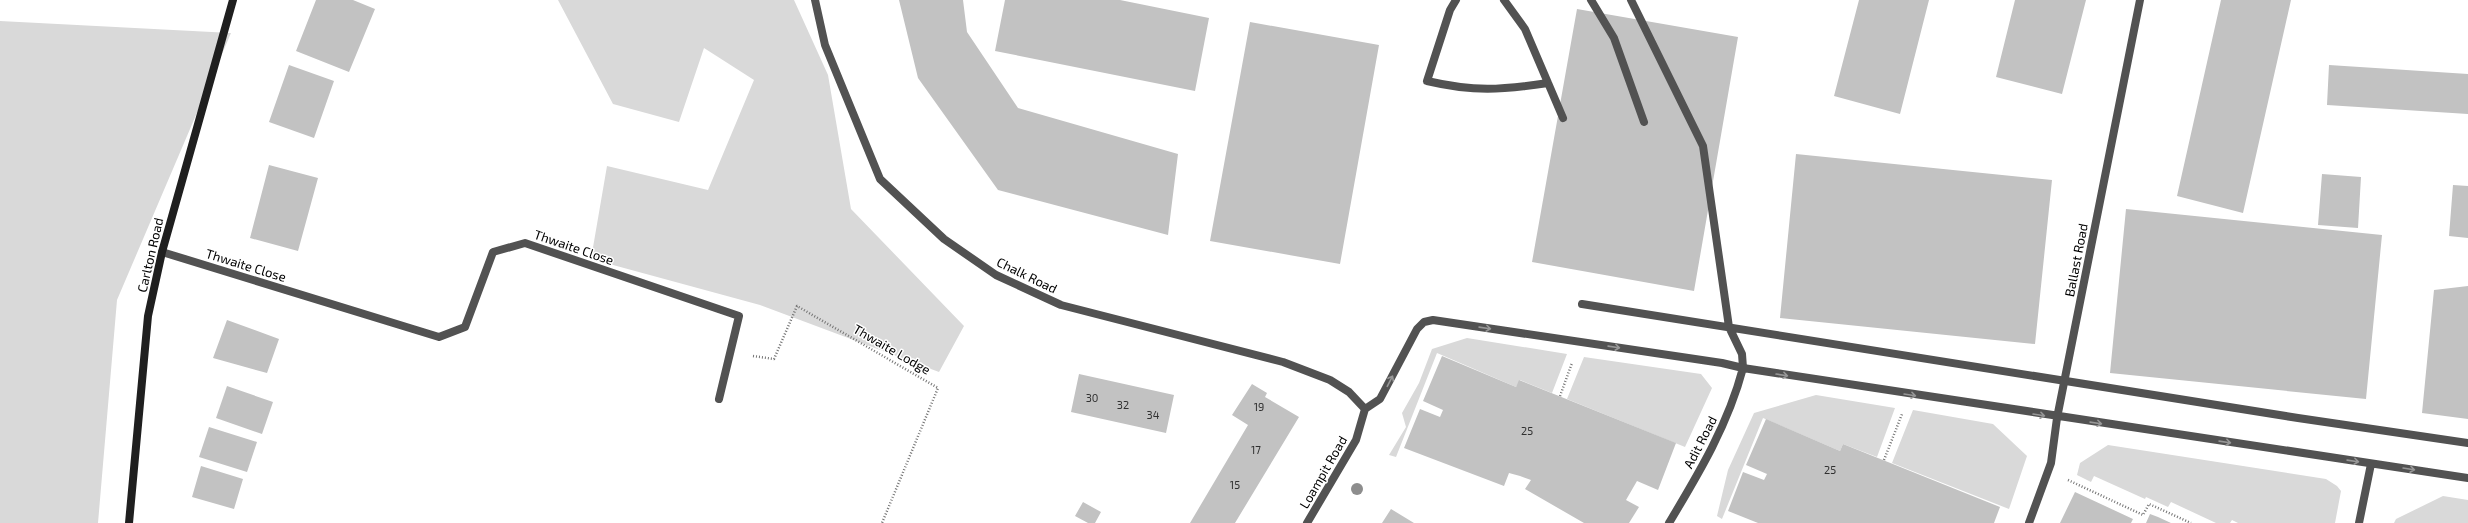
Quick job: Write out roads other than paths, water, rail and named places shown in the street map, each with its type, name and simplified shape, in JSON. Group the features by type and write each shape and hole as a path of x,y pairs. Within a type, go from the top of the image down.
{"street":[{"name":"Carlton Road","path":"129,523 148,316 162,252 233,0"},
{"name":"Chalk Road","path":"815,0 825,45 880,179 944,239 996,275 1061,305 1284,362 1330,380 1349,392 1365,409"},
{"path":"1456,0 1450,10 1427,81 1460,89 1504,90 1548,83"},
{"path":"1504,0 1525,29 1563,118"},
{"path":"1591,0 1614,38 1644,122"},
{"path":"1631,0 1703,146 1729,327 1742,354 1743,368"},
{"name":"Ballast Road","path":"2029,523 2052,463 2057,418 2140,0"},
{"name":"Thwaite Close","path":"162,252 439,337 465,327 493,252 524,243 739,316 719,399"},
{"path":"1582,304 2291,417 2468,443"},
{"path":"1365,409 1380,399 1417,329 1424,322 1433,320 1722,362 1743,368 2057,418 2468,478"},
{"name":"Adit Road","path":"1669,523 1716,441 1735,398 1743,368"},
{"name":"Loampit Road","path":"1307,523 1356,440 1365,409"},
{"path":"2358,523 2371,464"}]}
